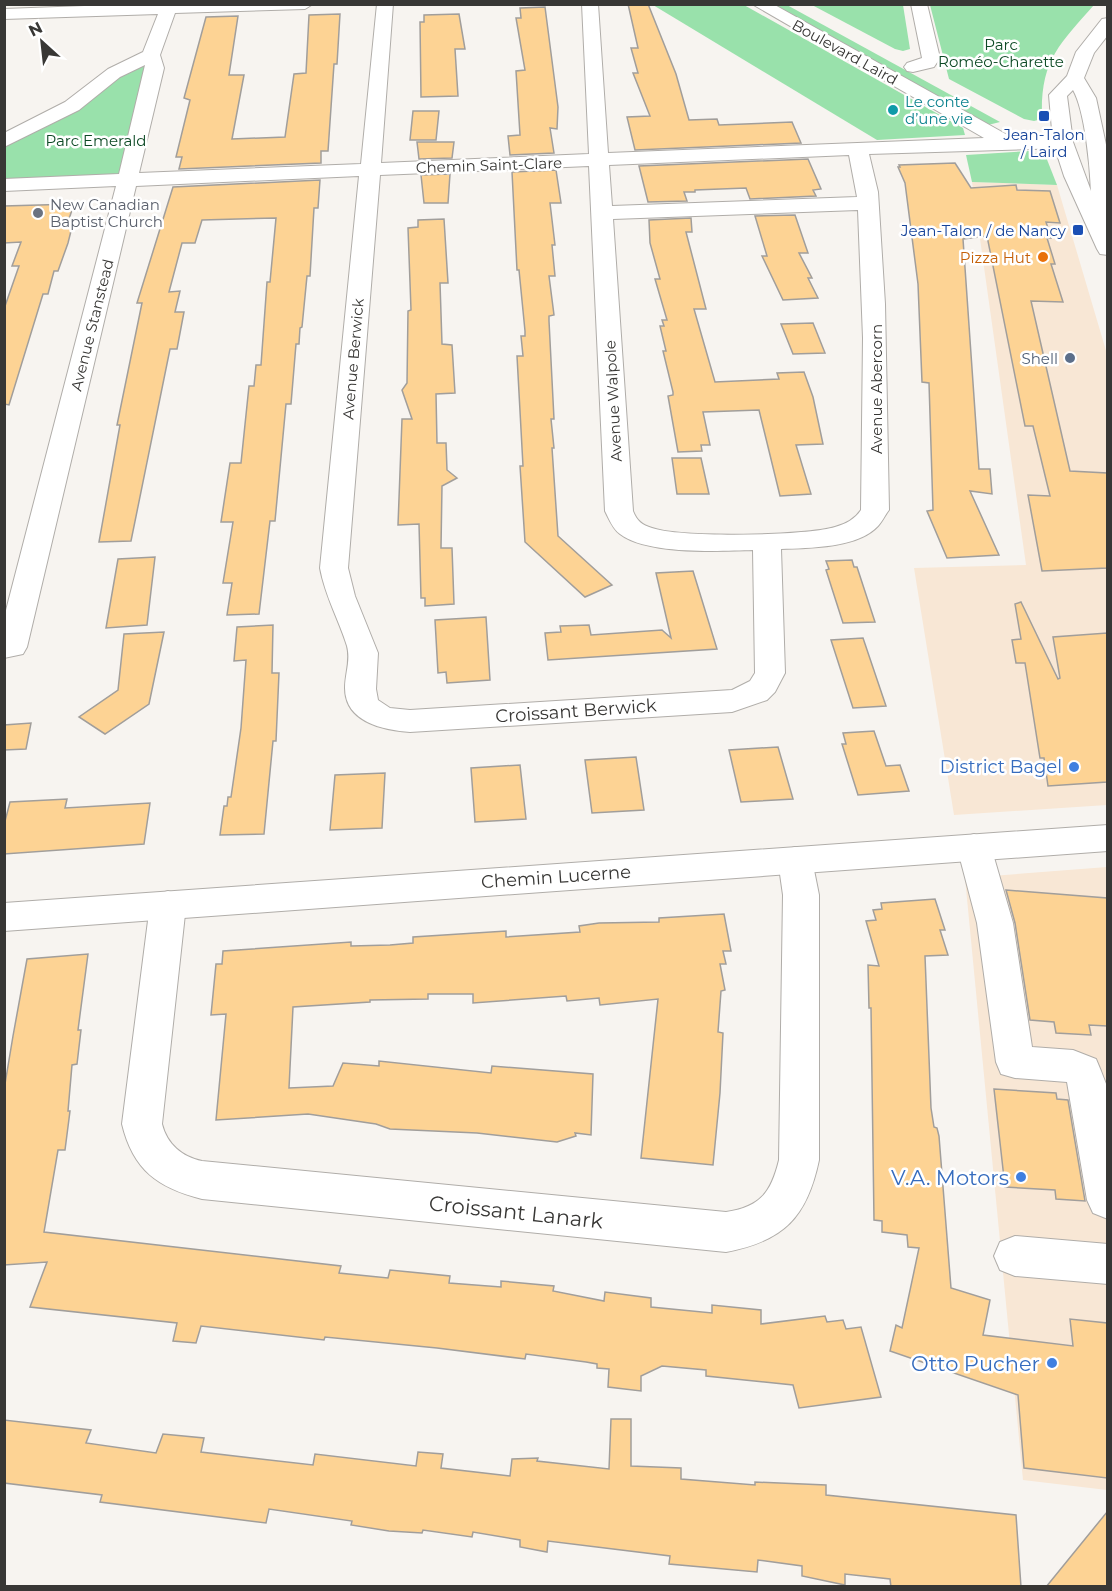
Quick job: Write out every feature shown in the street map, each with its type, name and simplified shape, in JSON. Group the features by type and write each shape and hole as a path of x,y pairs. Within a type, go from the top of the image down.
{"street":[{"path":"4,14 304,4"},
{"name":"Avenue Berwick","path":"367,707 360,687 364,659 361,645 340,594 334,568 385,4"},
{"name":"Avenue Walpole","path":"590,4 619,511 623,521 630,529 643,535 663,539 767,541"},
{"name":"Boulevard Laird","path":"760,4 1001,139 1062,136"},
{"path":"913,67 926,64 931,60 919,4"},
{"name":"Avenue Stanstead","path":"8,647 128,180 155,68 151,55 169,7"},
{"path":"1106,243 1074,176 1062,136 1058,96 1075,78 1085,51 1107,23"},
{"path":"4,141 72,106 114,73 151,55"},
{"name":"Boulevard Laird","path":"892,56 933,78"},
{"path":"1075,78 1087,98 1101,138 1101,178 1106,243"},
{"path":"1001,139 1023,128 1062,136 1101,138"},
{"name":"Chemin Saint-Clare","path":"4,185 857,150 974,144 1001,139"},
{"name":"Avenue Abercorn","path":"767,541 853,532 867,525 875,510 875,318 867,203 862,162 857,150"},
{"path":"603,213 867,203"},
{"name":"Croissant Berwick","path":"367,707 385,717 410,721 712,703 755,694 765,685 772,667 767,541"},
{"name":"Chemin Lucerne","path":"4,916 1107,838"},
{"path":"974,847 995,923 1014,1062 1073,1066 1082,1071 1087,1084 1107,1200"},
{"name":"Croissant Lanark","path":"168,905 142,1125 147,1143 168,1168 187,1178 202,1180 726,1232 753,1227 775,1213 789,1195 799,1160 801,895 795,860"},
{"path":"1015,1256 1107,1264"}],"shaded area":[{"path":"972,182 1057,185 1107,354 1107,805 954,815 914,568 1026,565"},
{"path":"1107,867 1107,1490 1023,1480 965,878"}],"green space":[{"name":"Parc Roméo-Charette","path":"930,4 1094,5 1070,32 1054,56 1044,82 1042,119 1034,121 1024,119 949,79"},
{"path":"653,5 744,5 963,128 965,135 877,140"},
{"path":"771,5 787,5 1000,122 988,125"},
{"path":"812,5 903,5 910,49 903,51 895,49"},
{"name":"Parc Emerald","path":"151,55 128,180 5,183 5,141"},
{"path":"1029,151 1046,157 1057,185 972,182 966,155"}],"building":[{"path":"628,4 648,4 676,74 689,120 717,119 719,125 792,122 801,143 635,150 627,117 650,116 633,73 638,73 631,48 638,48"},
{"path":"545,7 558,107 557,129 550,128 554,153 510,155 508,136 520,135 516,71 525,70 516,18 521,18 520,8"},
{"path":"340,14 328,151 321,151 321,163 179,169 182,157 176,157 190,100 184,98 206,17 238,16 229,75 244,75 232,139 285,137 294,74 306,73 309,15"},
{"path":"459,14 465,49 455,49 458,96 421,97 420,22 424,22 424,15"},
{"path":"413,111 439,111 436,140 410,140"},
{"path":"417,142 454,142 452,158 419,159"},
{"path":"808,159 821,189 813,190 816,196 750,199 746,188 695,190 695,192 684,192 687,201 648,202 639,166"},
{"path":"955,163 971,188 1016,185 1017,190 1050,191 1060,223 1046,222 1051,238 1047,238 1055,264 1051,264 1063,302 1031,301 1070,471 1107,473 1107,568 1042,571 1028,495 1050,496 1033,426 1025,426 987,236 963,239 979,469 990,469 992,494 970,491 999,555 947,558 927,511 933,510 929,383 922,382 918,284 905,183 898,167 899,165"},
{"path":"556,170 561,203 550,203 555,245 552,245 555,276 549,276 554,315 549,316 549,321 554,419 551,419 554,448 552,448 558,536 612,585 585,597 525,542 517,356 523,356 521,336 525,336 525,331 519,270 517,270 512,172"},
{"path":"450,174 448,203 424,203 421,175"},
{"path":"320,180 318,208 314,208 310,276 307,276 299,344 296,344 291,404 286,404 275,521 270,521 259,614 227,615 232,583 223,583 233,522 221,522 230,463 241,463 249,386 254,386 256,365 261,365 267,282 270,282 276,218 202,220 195,243 182,243 169,292 180,291 175,312 184,312 177,349 170,349 131,541 99,542 120,425 117,425 142,303 137,303 173,187"},
{"path":"74,204 69,219 74,219 68,243 58,271 54,271 48,294 43,294 9,405 4,404 4,309 19,266 12,266 21,242 4,243 4,206"},
{"path":"795,215 808,253 799,253 812,278 808,278 818,298 783,300 762,256 767,256 755,216"},
{"path":"691,218 692,232 686,232 706,309 694,309 715,382 779,379 777,373 804,372 813,397 823,444 796,445 811,494 780,496 759,410 703,412 710,445 701,445 702,451 678,452 668,396 673,395 673,392 663,351 666,351 660,326 664,326 662,320 667,320 655,279 660,279 650,243 649,220"},
{"path":"444,219 448,283 440,283 442,344 452,345 455,393 436,394 437,443 446,443 447,470 457,478 442,486 441,548 452,548 454,604 425,606 425,598 421,598 419,524 398,525 402,419 412,419 402,390 407,383 408,311 411,310 408,228 418,227 418,220"},
{"path":"813,323 825,353 793,354 781,324"},
{"path":"672,458 701,458 709,494 677,494"},
{"path":"155,557 147,625 106,628 118,559"},
{"path":"852,560 854,567 857,567 875,622 843,623 826,570 829,569 826,561"},
{"path":"693,571 717,649 548,660 545,633 561,632 560,626 589,625 591,635 662,630 671,638 656,573"},
{"path":"1021,602 1058,679 1060,678 1053,637 1107,633 1107,782 1048,786 1044,758 1040,758 1025,663 1016,663 1012,640 1021,639 1015,604"},
{"path":"486,617 490,680 447,683 446,672 438,673 435,620"},
{"path":"273,625 272,673 279,673 276,741 273,741 264,834 220,835 224,806 227,806 228,797 231,797 241,728 246,660 234,661 237,627"},
{"path":"164,632 149,704 105,734 79,717 118,690 124,634"},
{"path":"863,638 886,706 853,708 831,640"},
{"path":"31,723 26,749 4,750 4,725"},
{"path":"874,731 886,766 900,765 909,791 858,795 842,744 846,744 843,733"},
{"path":"778,747 793,799 741,802 729,750"},
{"path":"636,757 644,810 592,813 585,760"},
{"path":"520,765 526,819 475,822 471,768"},
{"path":"385,773 382,828 330,830 335,775"},
{"path":"67,799 65,808 150,803 144,844 4,854 4,825 10,802"},
{"path":"1006,890 1107,898 1107,1026 1089,1025 1091,1035 1056,1033 1054,1022 1030,1020 1015,923"},
{"path":"935,899 945,930 940,930 948,955 925,956 931,1108 934,1127 937,1128 939,1136 951,1288 990,1300 983,1335 1073,1346 1070,1319 1107,1323 1107,1478 1024,1468 1018,1395 890,1351 896,1325 902,1328 919,1248 908,1247 907,1235 882,1232 882,1221 874,1220 871,1008 869,1008 868,965 879,966 866,921 876,920 873,910 882,909 881,903"},
{"path":"724,914 731,951 723,951 726,964 720,964 725,990 721,991 718,1032 723,1033 713,1165 641,1158 658,999 600,1005 599,998 567,1001 566,996 473,1003 473,994 428,994 428,999 370,1000 370,1002 293,1007 289,1088 333,1086 343,1063 379,1066 379,1061 491,1073 492,1066 593,1074 591,1135 575,1133 576,1136 557,1142 477,1133 390,1129 376,1124 308,1114 216,1120 226,1014 211,1015 216,964 222,964 223,951 351,942 351,946 390,945 413,943 413,937 506,931 506,937 580,932 579,926 599,923 659,922 659,918"},
{"path":"88,954 78,1030 81,1030 77,1064 72,1065 65,1150 58,1150 44,1232 341,1266 339,1273 388,1278 390,1270 450,1276 449,1283 501,1287 501,1281 554,1286 553,1291 604,1301 605,1292 651,1298 651,1307 712,1313 712,1305 761,1310 761,1324 825,1316 827,1322 843,1320 846,1329 861,1327 881,1397 799,1408 793,1385 706,1376 706,1370 662,1366 641,1376 641,1391 608,1387 609,1369 597,1368 597,1364 586,1362 526,1354 525,1359 437,1348 325,1337 324,1340 201,1326 196,1343 173,1341 177,1323 30,1307 47,1262 4,1265 4,1090 27,959"},
{"path":"994,1089 1056,1093 1057,1099 1068,1100 1085,1201 1056,1199 1055,1190 1005,1187"},
{"path":"611,1419 631,1419 631,1466 681,1468 681,1479 755,1485 755,1482 826,1485 826,1495 1016,1515 1021,1587 891,1587 890,1579 845,1574 845,1585 802,1576 802,1566 758,1560 757,1572 669,1564 670,1556 548,1541 547,1552 520,1547 520,1540 473,1532 472,1537 423,1530 422,1533 389,1531 351,1525 352,1521 269,1509 266,1523 100,1502 102,1495 4,1483 4,1420 91,1430 86,1443 156,1453 163,1434 204,1438 201,1452 313,1465 315,1454 416,1466 418,1452 443,1454 441,1468 510,1476 512,1459 538,1458 537,1461 609,1469"},
{"path":"1107,1512 1107,1587 1046,1587"}],"place":[{"name":"Le conte d’une vie","path":"893,110"},
{"name":"Jean-Talon / Laird","path":"1044,116"},
{"name":"New Canadian Baptist Church","path":"38,213"},
{"name":"Jean-Talon / de Nancy","path":"1078,230"},
{"name":"Pizza Hut","path":"1043,257"},
{"name":"Shell","path":"1070,358"},
{"name":"District Bagel","path":"1074,767"},
{"name":"V.A. Motors","path":"1021,1177"},
{"name":"Otto Pucher","path":"1052,1363"}]}
